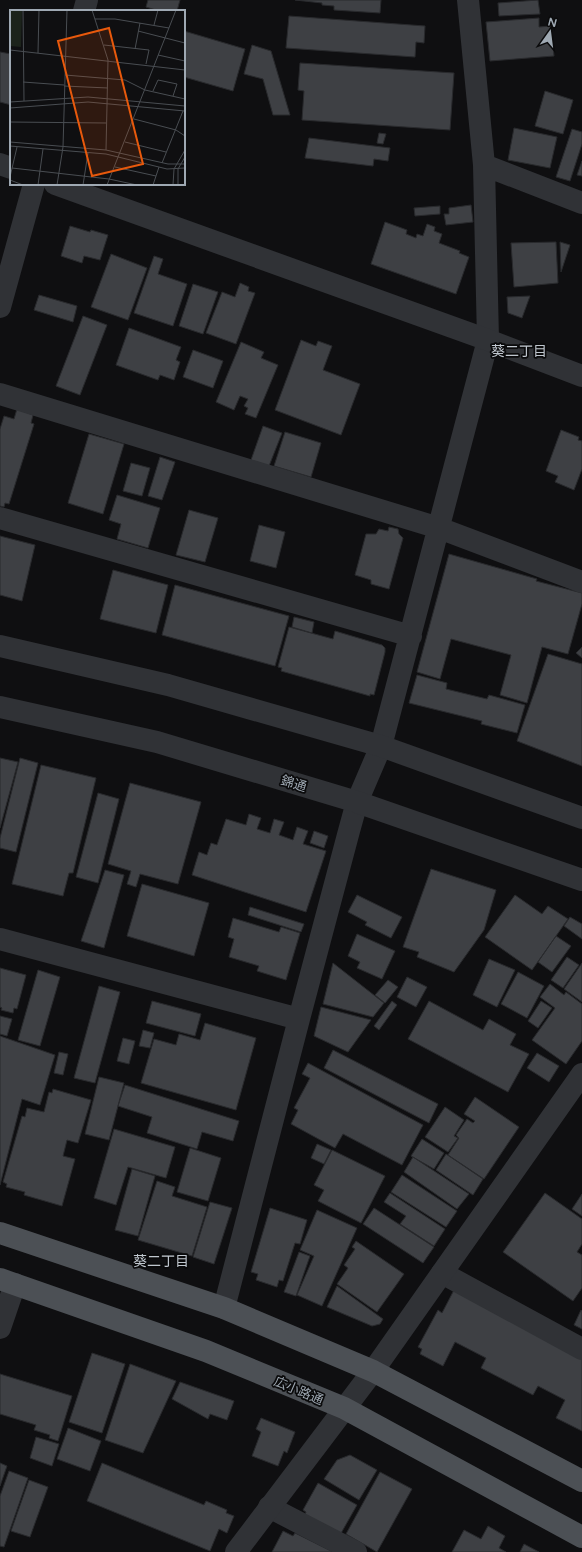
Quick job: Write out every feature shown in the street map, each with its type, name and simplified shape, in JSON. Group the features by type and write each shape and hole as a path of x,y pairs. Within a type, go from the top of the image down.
{"main road":[{"path":"0,1233 224,1308 373,1371 582,1481"},
{"name":"広小路通","path":"8,1281 206,1351 344,1408 582,1537"}],"street":[{"path":"84,10 87,0"},
{"path":"224,1308 298,1019 357,802 381,746 488,340 484,165 468,0"},
{"path":"0,164 10,168"},
{"path":"484,165 582,203"},
{"path":"0,307 34,185"},
{"path":"58,185 488,340 582,376"},
{"path":"0,394 439,528 582,582"},
{"path":"0,518 410,636"},
{"path":"0,646 168,685 381,746 582,818"},
{"name":"錦通","path":"0,707 157,742 357,802 582,880"},
{"path":"0,939 298,1019"},
{"path":"236,1552 373,1371 582,1074"},
{"path":"442,1273 582,1349"},
{"path":"0,1328 8,1281"},
{"path":"269,1508 356,1552"}],"building":[{"path":"148,0 180,0 177,10 156,10 146,7"},
{"path":"295,0 381,0 380,13 334,10 334,6"},
{"path":"538,0 540,14 499,16 498,3"},
{"path":"289,16 425,26 424,43 416,42 415,57 286,48"},
{"path":"539,18 539,27 551,26 554,56 490,61 486,22"},
{"path":"185,31 245,49 233,91 185,77"},
{"path":"252,45 271,51 290,115 273,115 263,79 244,74"},
{"path":"0,52 10,54 10,105 0,102"},
{"path":"300,63 454,73 450,130 302,120 304,91 298,90"},
{"path":"545,91 573,100 563,134 535,126"},
{"path":"514,128 557,137 550,168 508,160"},
{"path":"572,129 582,132 582,144 570,181 556,177"},
{"path":"379,133 386,134 383,144 377,143"},
{"path":"309,138 390,148 388,161 374,159 373,166 305,158"},
{"path":"582,161 582,176 577,175"},
{"path":"471,205 473,222 446,225 444,214 449,214 449,208"},
{"path":"440,206 440,214 415,216 414,208"},
{"path":"385,222 407,230 406,234 416,238 417,234 423,236 427,224 435,227 434,231 442,234 439,243 460,251 459,253 469,257 456,294 371,264"},
{"path":"70,226 90,232 91,230 108,235 100,260 84,256 82,263 61,256"},
{"path":"556,242 558,283 514,287 511,243"},
{"path":"560,242 570,245 561,272"},
{"path":"111,254 147,268 128,320 91,307"},
{"path":"154,256 163,259 158,274 187,284 173,326 134,313"},
{"path":"240,283 249,287 248,291 255,293 236,344 206,333 222,292 235,297"},
{"path":"193,284 218,292 203,334 179,326"},
{"path":"39,295 77,306 73,322 34,310"},
{"path":"530,296 522,318 508,313 507,297"},
{"path":"83,316 107,325 80,395 56,386"},
{"path":"129,328 181,347 176,360 180,362 174,380 160,375 158,380 116,365"},
{"path":"301,340 316,346 318,341 332,346 323,370 360,384 341,435 275,410"},
{"path":"241,342 264,352 261,358 278,365 256,418 245,414 248,408 244,406 248,399 240,396 234,410 216,402"},
{"path":"193,350 223,361 213,388 183,377"},
{"path":"17,409 33,415 31,423 34,424 9,504 5,503 4,507 0,506 0,429 4,416 14,419"},
{"path":"263,426 282,433 269,466 251,460"},
{"path":"561,430 579,437 578,440 582,441 582,469 574,490 555,482 558,476 546,471"},
{"path":"285,432 321,443 311,477 274,466"},
{"path":"89,434 124,444 103,514 68,503"},
{"path":"160,457 175,462 162,500 148,496"},
{"path":"131,463 150,468 142,496 123,491"},
{"path":"117,495 160,508 148,548 117,539 121,524 109,520"},
{"path":"189,510 218,518 205,562 176,555"},
{"path":"259,525 285,532 276,568 250,561"},
{"path":"389,527 398,529 399,534 403,538 389,589 371,584 371,580 355,575 366,534 376,534 379,529 388,531"},
{"path":"0,536 35,545 22,601 0,595"},
{"path":"449,554 537,579 536,581 582,593 582,604 568,654 542,647 527,703 500,695 511,655 451,639 440,679 417,672"},
{"path":"113,570 168,585 156,633 100,619"},
{"path":"175,585 289,616 275,666 162,635"},
{"path":"294,617 314,622 312,633 292,627"},
{"path":"289,627 333,639 335,631 382,645 385,648 385,652 374,695 370,694 370,696 281,671 282,668 278,667"},
{"path":"582,647 582,658 576,653"},
{"path":"548,654 582,664 582,766 517,741"},
{"path":"417,675 447,683 446,689 487,699 489,695 525,705 517,733 481,724 482,721 409,703"},
{"path":"0,758 18,762 0,828"},
{"path":"20,758 38,763 16,852 0,848 0,838"},
{"path":"41,765 96,778 73,873 69,873 63,896 12,884"},
{"path":"130,783 201,802 178,884 140,874 136,887 127,884 131,871 108,864"},
{"path":"98,793 119,799 98,883 76,877"},
{"path":"249,814 261,818 257,829 270,833 274,819 284,822 279,835 293,840 297,827 308,831 303,844 326,851 306,912 192,875 199,852 207,855 211,843 217,845 226,819 246,825"},
{"path":"314,831 328,836 324,848 310,843"},
{"path":"431,869 496,890 484,930 454,972 417,957 419,952 403,947"},
{"path":"105,870 124,875 104,948 81,941"},
{"path":"142,884 209,903 194,956 127,936"},
{"path":"357,895 402,917 391,938 365,925 367,922 348,912"},
{"path":"515,895 542,914 548,906 568,919 532,970 485,937"},
{"path":"250,907 304,924 301,932 248,915"},
{"path":"570,917 582,924 582,939 564,926"},
{"path":"233,918 279,932 281,927 300,933 286,980 257,971 259,966 229,957 234,939 228,937"},
{"path":"357,934 395,951 382,979 357,968 360,962 348,956"},
{"path":"556,936 571,946 552,972 538,962"},
{"path":"567,957 579,965 563,988 551,980"},
{"path":"489,959 515,970 497,1007 473,995"},
{"path":"333,963 384,1003 373,1017 323,1004"},
{"path":"582,963 582,1002 564,989"},
{"path":"0,968 26,975 17,1009 14,1008 13,1013 1,1010 2,1008 0,1007"},
{"path":"38,970 60,977 40,1046 18,1040"},
{"path":"518,972 544,986 527,1018 501,1004"},
{"path":"407,977 427,987 416,1007 397,997"},
{"path":"388,980 398,987 385,1003 375,995"},
{"path":"550,984 564,995 566,992 582,1004 582,1041 566,1064 532,1040 555,1008 540,997"},
{"path":"99,986 120,992 95,1083 74,1078"},
{"path":"152,1001 201,1014 195,1036 146,1023"},
{"path":"392,1001 397,1005 379,1030 374,1026"},
{"path":"429,1001 483,1030 489,1019 516,1034 510,1045 529,1054 508,1092 408,1039"},
{"path":"541,1001 552,1008 538,1028 528,1021"},
{"path":"321,1007 371,1020 348,1052 314,1036"},
{"path":"0,1016 12,1019 7,1036 0,1034"},
{"path":"205,1023 256,1038 236,1110 141,1083 154,1039 176,1045 179,1034 200,1040"},
{"path":"143,1030 154,1033 150,1048 139,1046"},
{"path":"0,1036 55,1055 40,1105 22,1099 0,1185"},
{"path":"123,1038 135,1041 129,1064 117,1061"},
{"path":"333,1050 438,1104 429,1123 324,1068"},
{"path":"59,1052 68,1054 63,1075 54,1073"},
{"path":"537,1053 559,1066 549,1082 527,1068"},
{"path":"308,1063 423,1125 402,1165 343,1134 335,1148 291,1124 298,1110 294,1108 310,1078 302,1074"},
{"path":"99,1077 124,1083 109,1140 85,1134"},
{"path":"125,1085 239,1121 233,1141 202,1132 197,1149 147,1133 152,1117 118,1106"},
{"path":"53,1089 91,1100 78,1143 67,1140 63,1156 75,1159 62,1206 24,1195 25,1192 6,1187 7,1184 3,1182 22,1116 25,1117 27,1108 44,1112 49,1092 52,1093"},
{"path":"475,1097 519,1127 484,1179 448,1155 459,1138 456,1135 467,1119 473,1123 475,1121 464,1114"},
{"path":"445,1107 464,1120 454,1136 458,1138 448,1152 425,1137"},
{"path":"114,1129 175,1147 166,1178 128,1167 116,1205 94,1198"},
{"path":"422,1139 444,1153 434,1169 411,1156"},
{"path":"317,1144 331,1150 324,1164 311,1158"},
{"path":"190,1148 221,1158 208,1201 177,1192"},
{"path":"332,1150 385,1176 361,1223 318,1201 324,1190 314,1185"},
{"path":"446,1154 483,1179 473,1195 436,1170"},
{"path":"413,1157 469,1194 457,1209 404,1172"},
{"path":"132,1169 155,1176 138,1236 115,1230"},
{"path":"402,1175 457,1211 446,1227 391,1192"},
{"path":"157,1181 175,1187 172,1196 207,1207 192,1256 138,1240"},
{"path":"390,1193 445,1229 434,1246 400,1224 406,1216 384,1202"},
{"path":"545,1193 582,1219 582,1244 577,1252 582,1255 582,1288 573,1301 503,1252"},
{"path":"582,1194 582,1216 572,1209"},
{"path":"210,1202 232,1208 214,1264 193,1257"},
{"path":"270,1208 307,1220 300,1244 295,1243 283,1281 279,1280 277,1287 256,1280 258,1274 251,1272"},
{"path":"374,1208 434,1247 423,1263 363,1224"},
{"path":"317,1210 357,1228 322,1306 297,1295 314,1256 300,1250"},
{"path":"356,1241 404,1274 377,1312 337,1284 348,1268 344,1265 355,1249 352,1247"},
{"path":"299,1252 310,1256 296,1296 284,1292"},
{"path":"337,1286 383,1319 380,1324 372,1326 327,1307"},
{"path":"454,1290 582,1357 582,1431 556,1418 565,1400 538,1386 533,1395 481,1368 486,1358 455,1342 443,1366 420,1354 422,1349 418,1347 438,1310 442,1313"},
{"path":"581,1310 582,1311 582,1329 574,1325"},
{"path":"92,1353 125,1364 102,1433 69,1422"},
{"path":"130,1364 176,1381 143,1453 105,1440"},
{"path":"0,1374 72,1396 58,1441 49,1438 50,1435 34,1430 36,1425 0,1414"},
{"path":"180,1382 234,1401 227,1420 210,1414 208,1419 172,1399"},
{"path":"261,1418 295,1432 287,1453 284,1451 278,1466 252,1456 261,1432 256,1429"},
{"path":"68,1428 101,1441 90,1471 57,1459"},
{"path":"36,1437 59,1444 52,1466 30,1458"},
{"path":"350,1455 377,1470 359,1500 324,1479 337,1460"},
{"path":"0,1463 7,1466 0,1486"},
{"path":"102,1463 204,1505 206,1501 227,1510 226,1513 234,1516 227,1533 219,1529 210,1551 87,1501"},
{"path":"9,1471 28,1478 4,1547 0,1546 0,1496"},
{"path":"380,1472 412,1489 377,1552 346,1534"},
{"path":"29,1480 48,1487 30,1537 11,1531"},
{"path":"318,1483 357,1505 340,1535 305,1515 306,1512 303,1510"},
{"path":"488,1526 505,1536 499,1548 506,1552 452,1552 464,1530 481,1539"},
{"path":"283,1531 293,1536 295,1533 333,1552 272,1552"},
{"path":"524,1544 539,1552 520,1552"}],"district":[{"name":"葵二丁目","path":"519,351"},
{"name":"葵二丁目","path":"161,1261"}]}
